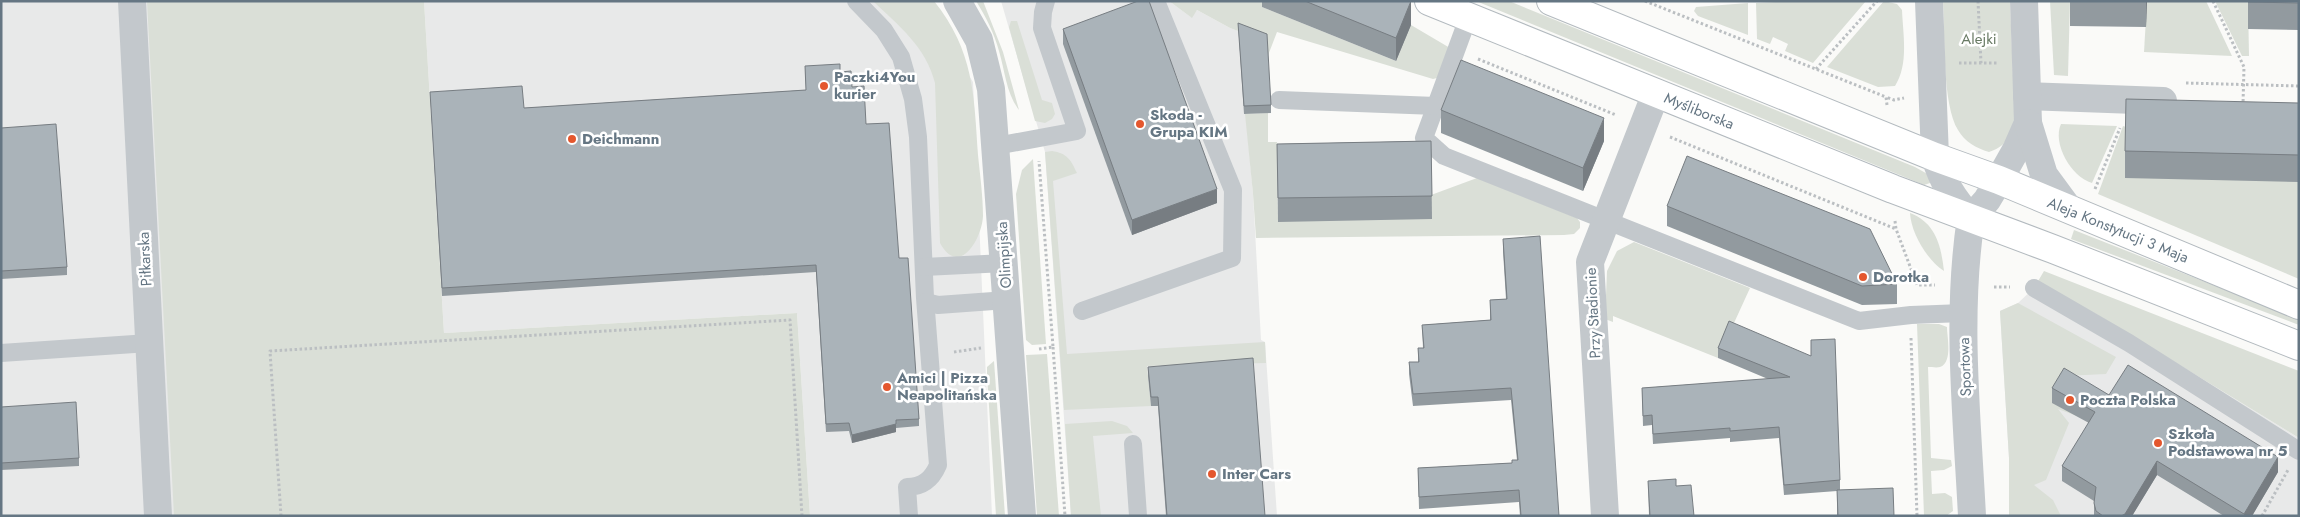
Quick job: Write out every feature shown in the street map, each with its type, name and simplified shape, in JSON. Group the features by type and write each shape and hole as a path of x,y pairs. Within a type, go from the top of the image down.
{"main road":[{"name":"Myśliborska","path":"1429,1 1893,189 1970,218"},
{"path":"1551,1 1935,157"},
{"name":"Aleja Konstytucji 3 Maja","path":"1935,157 1999,180 2299,305"},
{"path":"1970,218 2299,346"}],"street":[{"name":"Piłkarska","path":"132,1 158,516"},
{"name":"Olimpijska","path":"957,1 975,32 985,62 991,89 1022,516"},
{"path":"1929,1 1935,157 1943,180 1954,200 1970,218 1987,200 2017,148 2028,123"},
{"path":"2024,1 2028,123 2044,175 2069,210"},
{"name":"Przy Stadionie","path":"1605,516 1590,262 1656,93"},
{"path":"2027,96 2187,102"},
{"name":"Sportowa","path":"1970,218 1963,271 1963,313 1972,516"}],"lane":[{"path":"856,1 884,30 901,57 913,99 918,137 926,302 938,465 934,475 926,483 917,487 907,487 908,516"},
{"path":"996,146 1077,131 1042,28 1042,12 1046,1"},
{"path":"1082,311 1232,258 1233,190 1156,1"},
{"path":"1468,18 1424,138 1444,156 1859,321 1911,315 1963,313"},
{"path":"1279,100 1436,106"},
{"path":"924,267 1005,263"},
{"path":"2034,288 2129,343 2299,451"},
{"path":"926,302 938,305 1007,300"},
{"path":"1,353 149,343"},
{"path":"1133,444 1138,516"}],"path":[{"path":"1645,1 1886,97"},
{"path":"1816,70 1876,1"},
{"path":"1978,1 1981,63"},
{"path":"2213,1 2244,67 2244,104"},
{"path":"2244,84 2299,86"},
{"path":"2092,196 2124,119"},
{"path":"1035,139 1038,156 1065,516"},
{"path":"930,356 981,349 976,302"},
{"path":"1911,315 1917,516"},
{"path":"281,516 270,351 790,320 802,516"},
{"path":"1011,347 1027,350 1053,347"},
{"path":"2262,516 2289,468"}],"shaded area":[{"path":"1,1 162,1 196,516 1,516"},
{"path":"424,1 922,1 973,82 992,516 810,516 797,313 444,333"},
{"name":"Skoda - Grupa KIM","path":"1001,1 1169,1 1191,17 1197,10 1230,28 1252,36 1241,60 1253,194 1261,340 1265,342 1277,516 1071,516 1045,152"},
{"path":"2047,287 2096,314 2299,438 2299,516 2009,516 2009,458 2000,311 2018,303 2034,288"}],"green space":[{"path":"147,1 424,1 444,333 797,313 810,516 174,516"},
{"path":"873,1 934,1 957,38 964,56 970,74 973,93 983,216 979,235 974,244 962,256 955,257 947,253 940,243 935,83 931,70 918,48 902,28"},
{"path":"976,1 983,1 1003,52 1019,110 1011,96 995,38"},
{"path":"1169,1 1264,1 1262,7 1396,61 1411,25 1450,48 1437,78 1433,79 1277,32 1267,58 1251,36 1230,28 1197,10 1192,18"},
{"path":"1476,1 1509,1 1915,167 1931,176 1930,183 1924,185"},
{"path":"1866,1 1813,63 1785,51 1788,44 1773,37 1770,44 1757,39 1756,3"},
{"path":"1884,1 1897,4 1902,10 1904,59 1895,86 1878,87 1827,67"},
{"name":"Alejki","path":"1943,1 2010,1 2015,126 2005,142 1989,152 1967,141 1958,130 1953,118 1947,86"},
{"path":"2050,1 2070,1 2068,76 2054,75"},
{"path":"2147,1 2206,1 2232,56 2144,52"},
{"path":"2215,1 2248,1 2249,56 2242,56"},
{"path":"1748,3 1748,35 1698,16 1694,11 1696,7"},
{"path":"1011,21 1017,21 1042,100 1052,103 1055,114 1052,119 1045,123 1035,121 1009,27"},
{"path":"1268,113 1268,142 1277,142 1278,221 1431,195 1477,178 1577,218 1580,222 1580,228 1574,234 1564,235 1256,238 1245,114"},
{"path":"2061,124 2117,126 2092,183 2084,180 2077,174 2065,158 2059,140"},
{"path":"2123,126 2299,182 2299,279 2098,194"},
{"path":"1045,152 1061,153 1068,158 1077,173 1053,181 1067,354 1265,342 1266,363 1147,366 1151,406 1064,410"},
{"path":"1033,159 1046,344 1032,345 1026,340 1016,194 1022,170"},
{"path":"1910,213 1926,223 1936,236 1944,271 1932,260 1921,245 1913,229"},
{"path":"2074,230 2299,319 2299,325 2071,239"},
{"path":"1634,242 1750,288 1718,358 1613,316 1613,322 1605,319 1607,271 1617,251"},
{"path":"2044,271 2299,371 2299,438 2096,314 2047,288 2034,288"},
{"path":"2018,303 2116,357 2106,374 2064,376 2088,397 2077,416 2058,409 2069,423 2046,480 2034,485 2053,500 2061,516 2009,516 2009,458 2000,311"},
{"path":"1917,324 1939,324 1947,327 1947,360 1940,367 1928,367 1931,458 1951,460 1952,466 1944,470 1931,471 1932,494 1945,493 1952,497 1953,511 1946,516 1924,516"},
{"path":"1047,354 1059,516 1037,516 1026,355"},
{"path":"994,361 1005,516 996,516 987,375 987,367"},
{"path":"1112,421 1127,426 1133,433 1093,436 1101,516 1071,516 1065,424"}],"building":[{"name":"Skoda - Grupa KIM","path":"1138,1 1149,1 1217,189 1132,220 1063,29"},
{"path":"1305,1 1411,1 1396,38"},
{"path":"2299,1 2299,3 2248,2"},
{"path":"1238,23 1267,34 1271,105 1244,106"},
{"path":"1461,60 1604,118 1583,168 1441,110"},
{"path":"840,64 840,72 851,71 852,87 864,86 866,124 889,123 899,258 908,258 919,419 896,420 896,424 852,435 849,423 826,424 816,265 442,288 430,92 522,86 524,108 806,90 805,66"},
{"path":"2126,99 2299,103 2299,155 2125,151"},
{"path":"56,124 67,267 1,271 1,128"},
{"path":"1431,141 1432,196 1278,198 1277,144"},
{"path":"1687,156 1870,229 1897,284 1862,286 1667,206"},
{"path":"1540,236 1559,516 1521,516 1519,490 1419,497 1418,468 1512,463 1512,460 1518,460 1511,388 1413,394 1409,362 1419,362 1418,348 1424,348 1422,325 1491,320 1490,300 1507,299 1503,239"},
{"path":"1729,321 1811,356 1811,340 1835,339 1840,480 1784,485 1779,427 1730,431 1730,428 1653,434 1652,415 1643,416 1642,388 1790,377 1718,348"},
{"path":"1253,358 1265,516 1167,516 1158,397 1151,397 1148,367"},
{"name":"Szkoła Podstawowa nr 5","path":"2128,365 2278,457 2244,514 2157,461 2125,514 2121,516 2103,516 2096,511 2094,503 2096,487 2062,466 2095,412 2052,388 2064,368 2109,395"},
{"path":"76,402 79,458 1,463 1,407"},
{"path":"1676,479 1676,486 1691,485 1694,516 1650,516 1648,481"},
{"path":"1893,488 1894,516 1838,516 1837,490"}],"place":[{"name":"Paczki4You kurier","path":"824,86"},
{"name":"Skoda - Grupa KIM","path":"1140,124"},
{"name":"Deichmann","path":"572,139"},
{"name":"Dorotka","path":"1863,277"},
{"name":"Amici | Pizza Neapolitańska","path":"887,387"},
{"name":"Poczta Polska","path":"2070,400"},
{"name":"Szkoła Podstawowa nr 5","path":"2158,443"},
{"name":"Inter Cars","path":"1212,474"}]}
